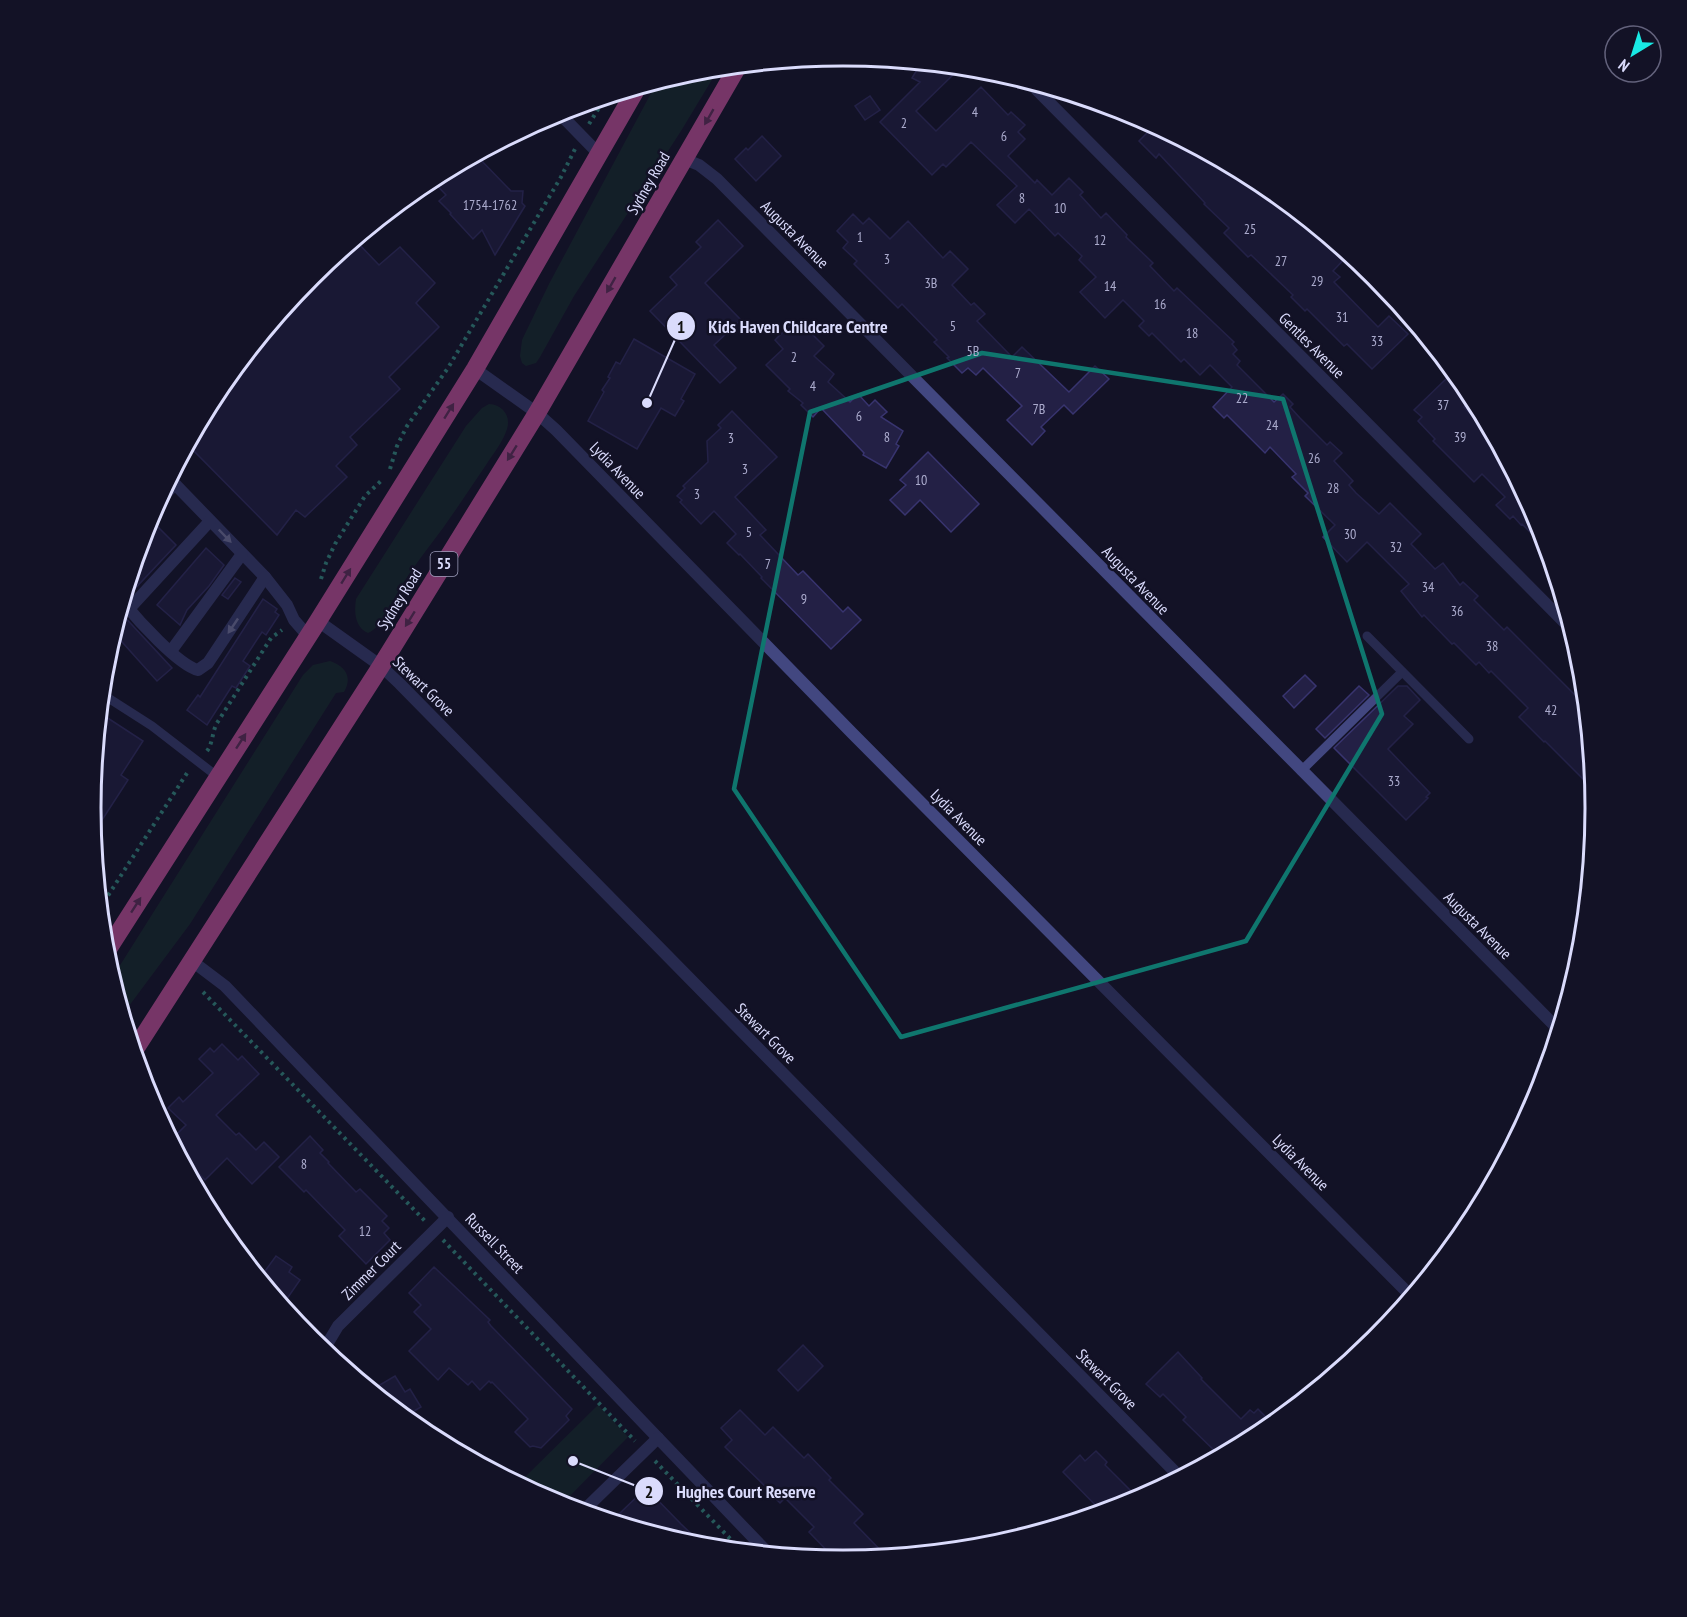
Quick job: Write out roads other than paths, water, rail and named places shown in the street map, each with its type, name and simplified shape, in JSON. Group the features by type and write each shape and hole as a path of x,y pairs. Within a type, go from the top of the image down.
{"highway":[{"name":"Sydney Road","path":"139,1043 381,666 537,414 733,74"},
{"path":"113,941 313,629 475,369 632,97"}],"street":[{"name":"Gentles Avenue","path":"1039,92 1562,621"},
{"path":"566,120 599,154"},
{"name":"Augusta Avenue","path":"684,159 706,170 717,179 1554,1025"},
{"name":"Lydia Avenue","path":"475,369 556,430 852,733 1407,1292"},
{"name":"Stewart Grove","path":"176,484 265,577 294,620 381,666 400,684 1175,1472"},
{"path":"130,602 210,521"},
{"path":"171,651 242,554"},
{"path":"128,608 171,651 192,668 198,670 208,663 265,577"},
{"name":"Russell Street","path":"192,961 225,987 762,1546"},
{"name":"Zimmer Court","path":"327,1342 338,1326 448,1218"},
{"path":"589,1506 658,1438"}],"lane":[{"path":"1367,636 1469,739"},
{"path":"1302,771 1402,672"},
{"path":"109,699 152,726 218,777"}],"place":[{"name":"Kids Haven Childcare Centre","path":"647,403"},
{"name":"Hughes Court Reserve","path":"573,1461"}]}
